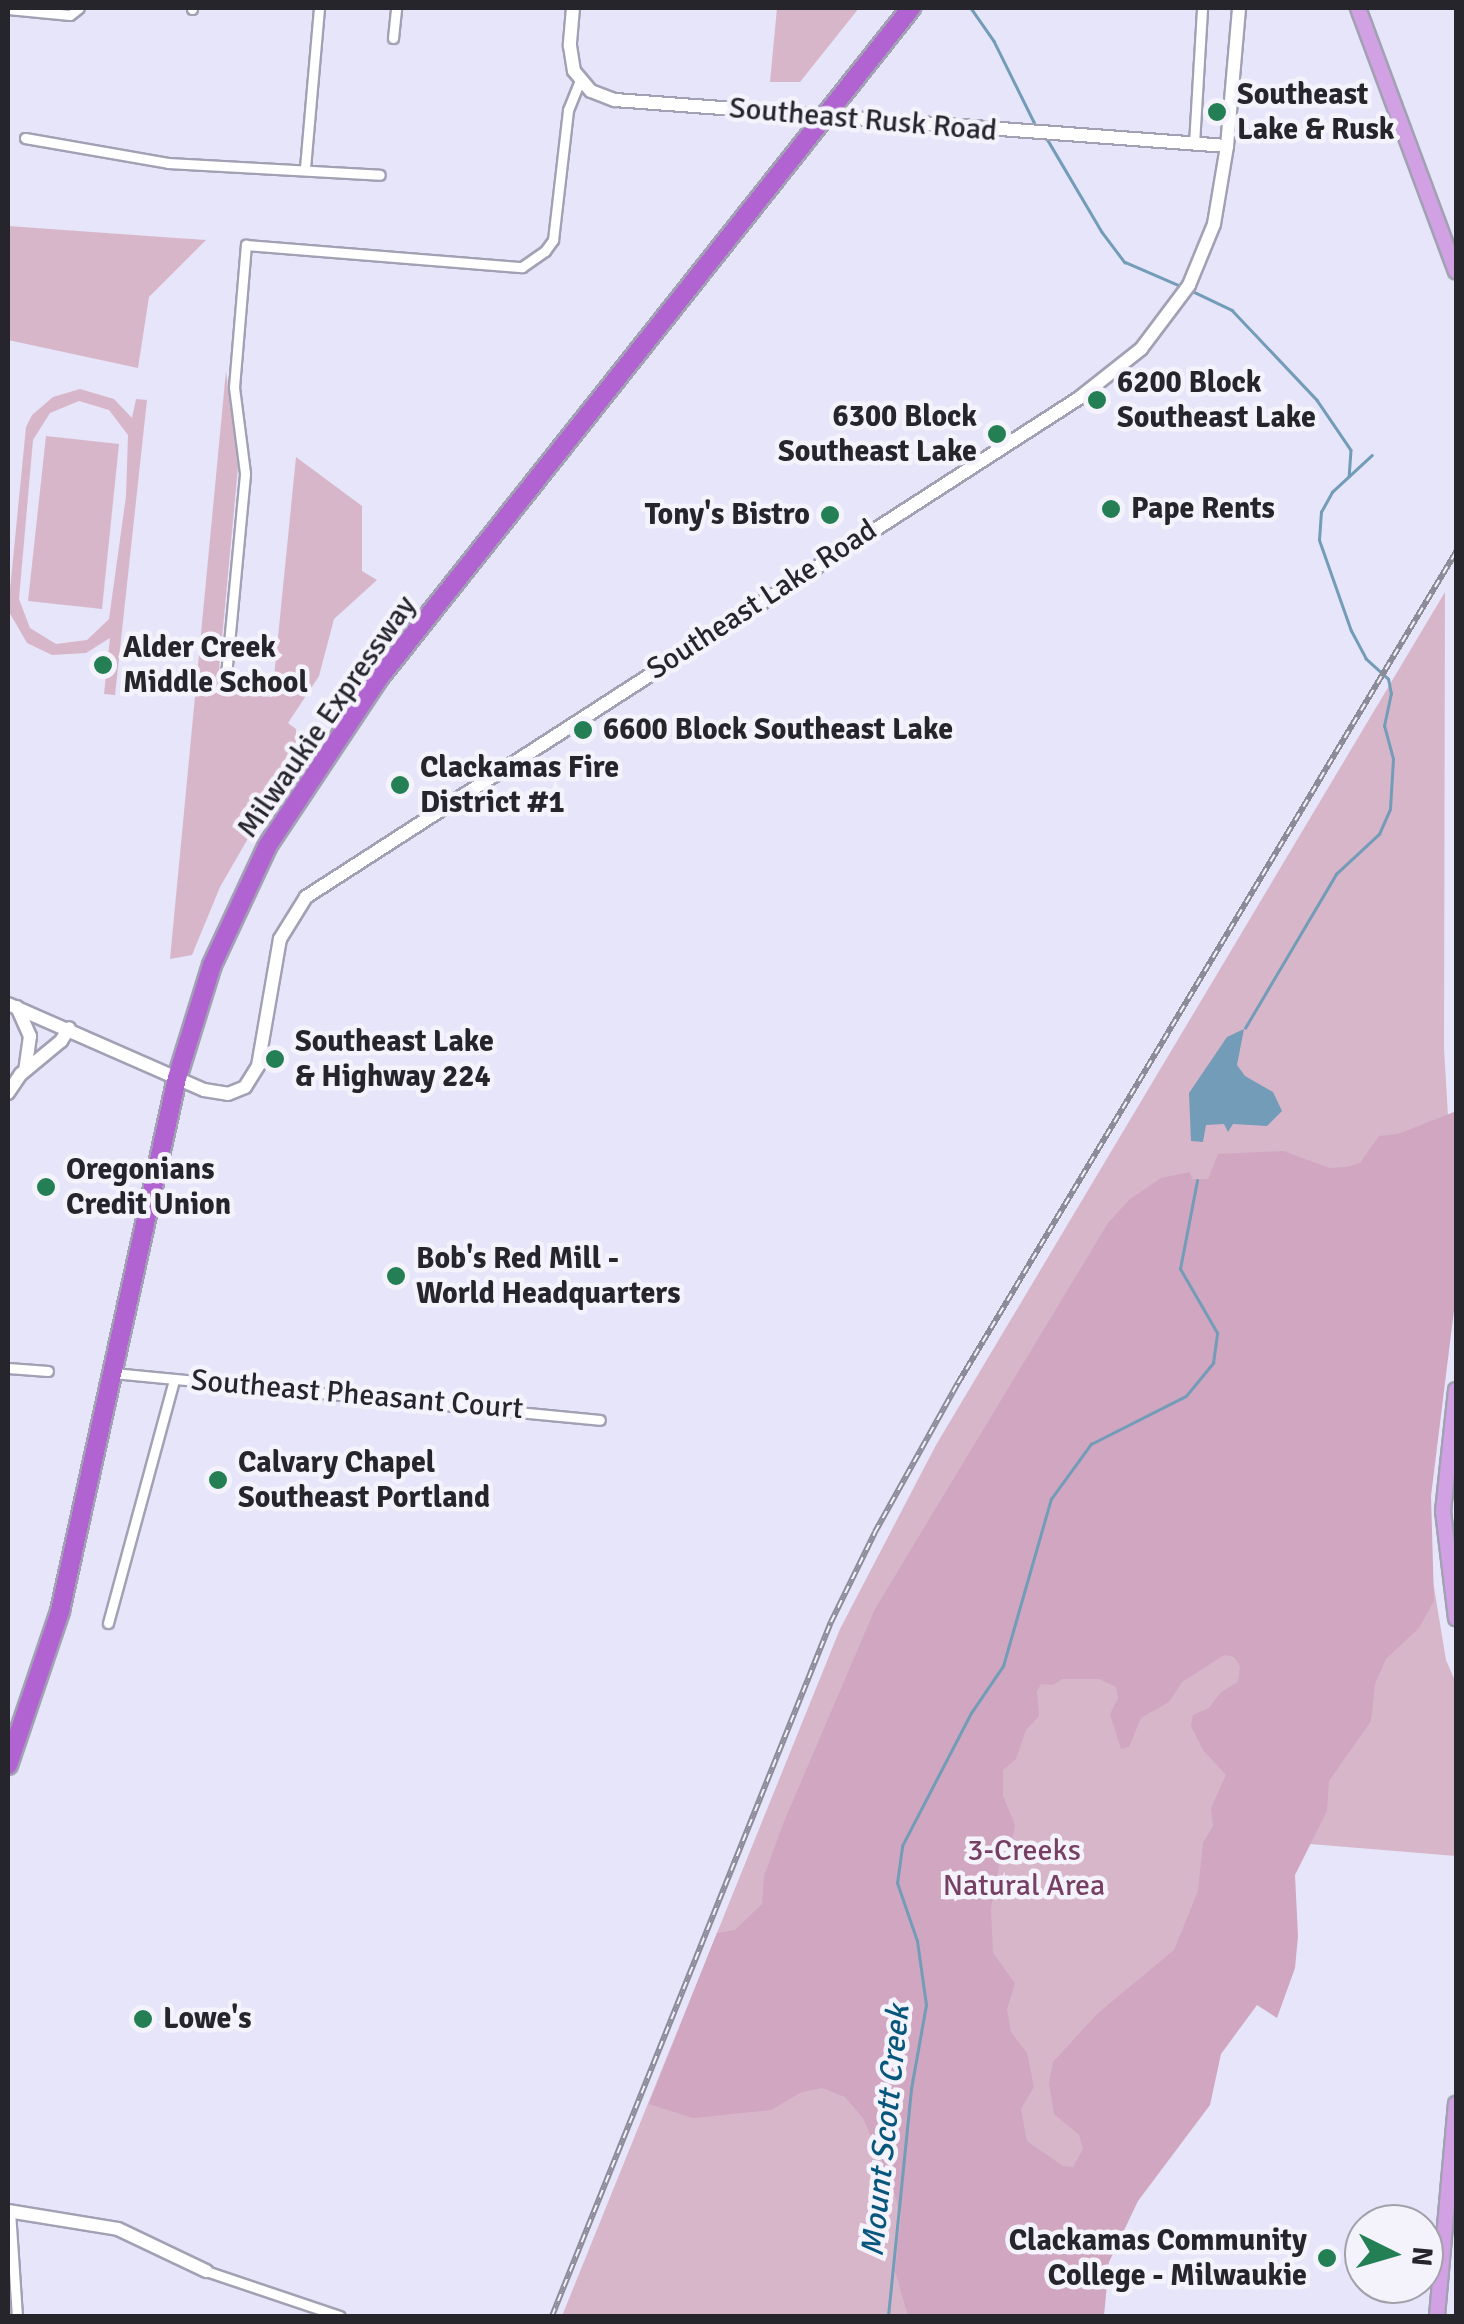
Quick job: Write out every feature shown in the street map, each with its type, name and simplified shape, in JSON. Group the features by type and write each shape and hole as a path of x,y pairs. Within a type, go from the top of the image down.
{"highway":[{"name":"Milwaukie Expressway","path":"8,1764 60,1612 178,1078 226,932 268,845 380,678 910,10"}],"main road":[{"path":"1358,8 1456,271"},
{"path":"1456,1390 1442,1511 1456,1618"},
{"path":"1437,2316 1456,2104"}],"street":[{"path":"8,9 70,14 79,8"},
{"path":"305,168 319,8"},
{"path":"393,38 396,8"},
{"path":"225,686 245,473 234,387 246,245 522,267 545,251 557,225 568,110 580,81 570,53 573,8"},
{"path":"1194,144 1202,8"},
{"name":"Southeast Lake Road","path":"178,1078 221,1094 234,1093 251,1081 258,1066 280,939 297,907 320,886 1118,370 1169,316 1195,273 1214,224 1227,146 1239,8"},
{"name":"Southeast Rusk Road","path":"580,81 595,94 615,100 1227,146"},
{"path":"25,138 168,163 380,175"},
{"path":"12,1006 178,1078"},
{"path":"12,1006 30,1036 25,1070"},
{"path":"8,1093 25,1070 69,1028"},
{"path":"8,1368 48,1370"},
{"name":"Southeast Pheasant Court","path":"113,1373 600,1420"},
{"path":"108,1623 174,1380"},
{"path":"17,2316 9,2211 118,2229 206,2271 340,2316"}],"green space":[{"path":"777,8 859,8 800,82 770,82"},
{"path":"8,226 206,240 149,297 138,368 8,340"},
{"path":"226,371 238,467 217,692 272,697 296,457 362,506 362,571 377,580 334,619 319,676 288,723 296,729 296,755 220,887 192,955 170,959"},
{"path":"80,389 114,399 132,418 136,399 147,400 115,695 104,694 110,638 86,653 52,655 27,643 8,610 26,427 32,415 53,397","holes":["79,401 109,410 128,435 126,496 109,619 87,640 56,644 30,628 19,599 33,440 50,413"]},
{"path":"46,436 119,444 102,609 28,601"},
{"name":"3-Creeks Natural Area","path":"1445,592 1444,1048 1454,1218 1430,1465 1429,1557 1446,1660 1456,1683 1456,1856 1298,1843 1217,2045 1107,2259 1097,2316 562,2316 840,1629 936,1445"}],"shaded area":[{"name":"3-Creeks Natural Area","path":"1454,1112 1456,1294 1431,1496 1434,1601 1419,1628 1386,1659 1375,1684 1371,1721 1329,1781 1327,1811 1295,1875 1295,1968 1277,2018 1257,2005 1221,2054 1210,2105 1138,2201 1109,2262 1104,2316 908,2316 895,2271 901,2216 863,2118 845,2097 822,2088 802,2092 771,2110 693,2118 649,2104 717,1933 735,1930 762,1904 764,1876 783,1824 875,1609 1108,1223 1130,1199 1161,1178 1190,1172 1192,1179 1208,1179 1218,1154 1283,1151 1330,1168 1347,1167 1360,1163 1379,1136 1398,1134","holes":["1224,1655 1234,1657 1240,1666 1238,1682 1221,1692 1209,1708 1193,1715 1191,1726 1203,1750 1226,1775 1211,1808 1213,1826 1203,1843 1198,1891 1174,1950 1098,2013 1053,2062 1049,2083 1054,2114 1079,2135 1083,2149 1073,2167 1063,2166 1027,2141 1021,2109 1034,2087 1027,2053 1011,2032 1007,2009 1015,1983 993,1953 991,1908 1002,1851 1013,1836 1015,1825 1003,1796 1003,1770 1016,1759 1026,1730 1039,1716 1037,1691 1041,1684 1053,1685 1062,1679 1099,1679 1116,1687 1118,1698 1110,1714 1121,1749 1129,1747 1141,1718 1169,1702 1182,1682"]}],"water":[{"path":"1244,1029 1237,1065 1245,1076 1273,1092 1282,1111 1267,1126 1233,1124 1228,1132 1224,1124 1206,1125 1203,1142 1191,1141 1189,1093 1227,1037"}],"waterway":[{"name":"Mount Scott Creek","path":"971,8 994,41 1037,128"},
{"name":"Mount Scott Creek","path":"1046,137 1102,232 1125,262 1183,287"},
{"name":"Mount Scott Creek","path":"1190,290 1232,310 1317,400 1351,450 1349,476"},
{"name":"Mount Scott Creek","path":"1245,1028 1336,874 1379,834 1390,809 1393,759 1384,726 1391,694 1388,679 1366,659 1351,631 1319,540 1321,512 1332,492 1372,455"},
{"name":"Mount Scott Creek","path":"888,2316 911,2089 926,2005 917,1941 897,1883 902,1846 971,1713 1003,1666 1051,1499 1091,1444 1186,1396 1213,1363 1217,1333 1180,1269 1197,1181"}],"railway":[{"path":"552,2316 831,1622 875,1532 958,1383 1456,552"}],"place":[{"name":"Southeast Lake & Rusk","path":"1217,112"},
{"name":"6200 Block Southeast Lake","path":"1097,400"},
{"name":"6300 Block Southeast Lake","path":"997,434"},
{"name":"Pape Rents","path":"1111,509"},
{"name":"Tony's Bistro","path":"830,515"},
{"name":"Alder Creek Middle School","path":"103,665"},
{"name":"6600 Block Southeast Lake","path":"583,730"},
{"name":"Clackamas Fire District #1","path":"400,785"},
{"name":"Southeast Lake & Highway 224","path":"275,1059"},
{"name":"Oregonians Credit Union","path":"46,1187"},
{"name":"Bob's Red Mill - World Headquarters","path":"396,1276"},
{"name":"Calvary Chapel Southeast Portland","path":"218,1480"},
{"name":"Lowe's","path":"143,2019"},
{"name":"Clackamas Community College - Milwaukie","path":"1327,2258"}]}
